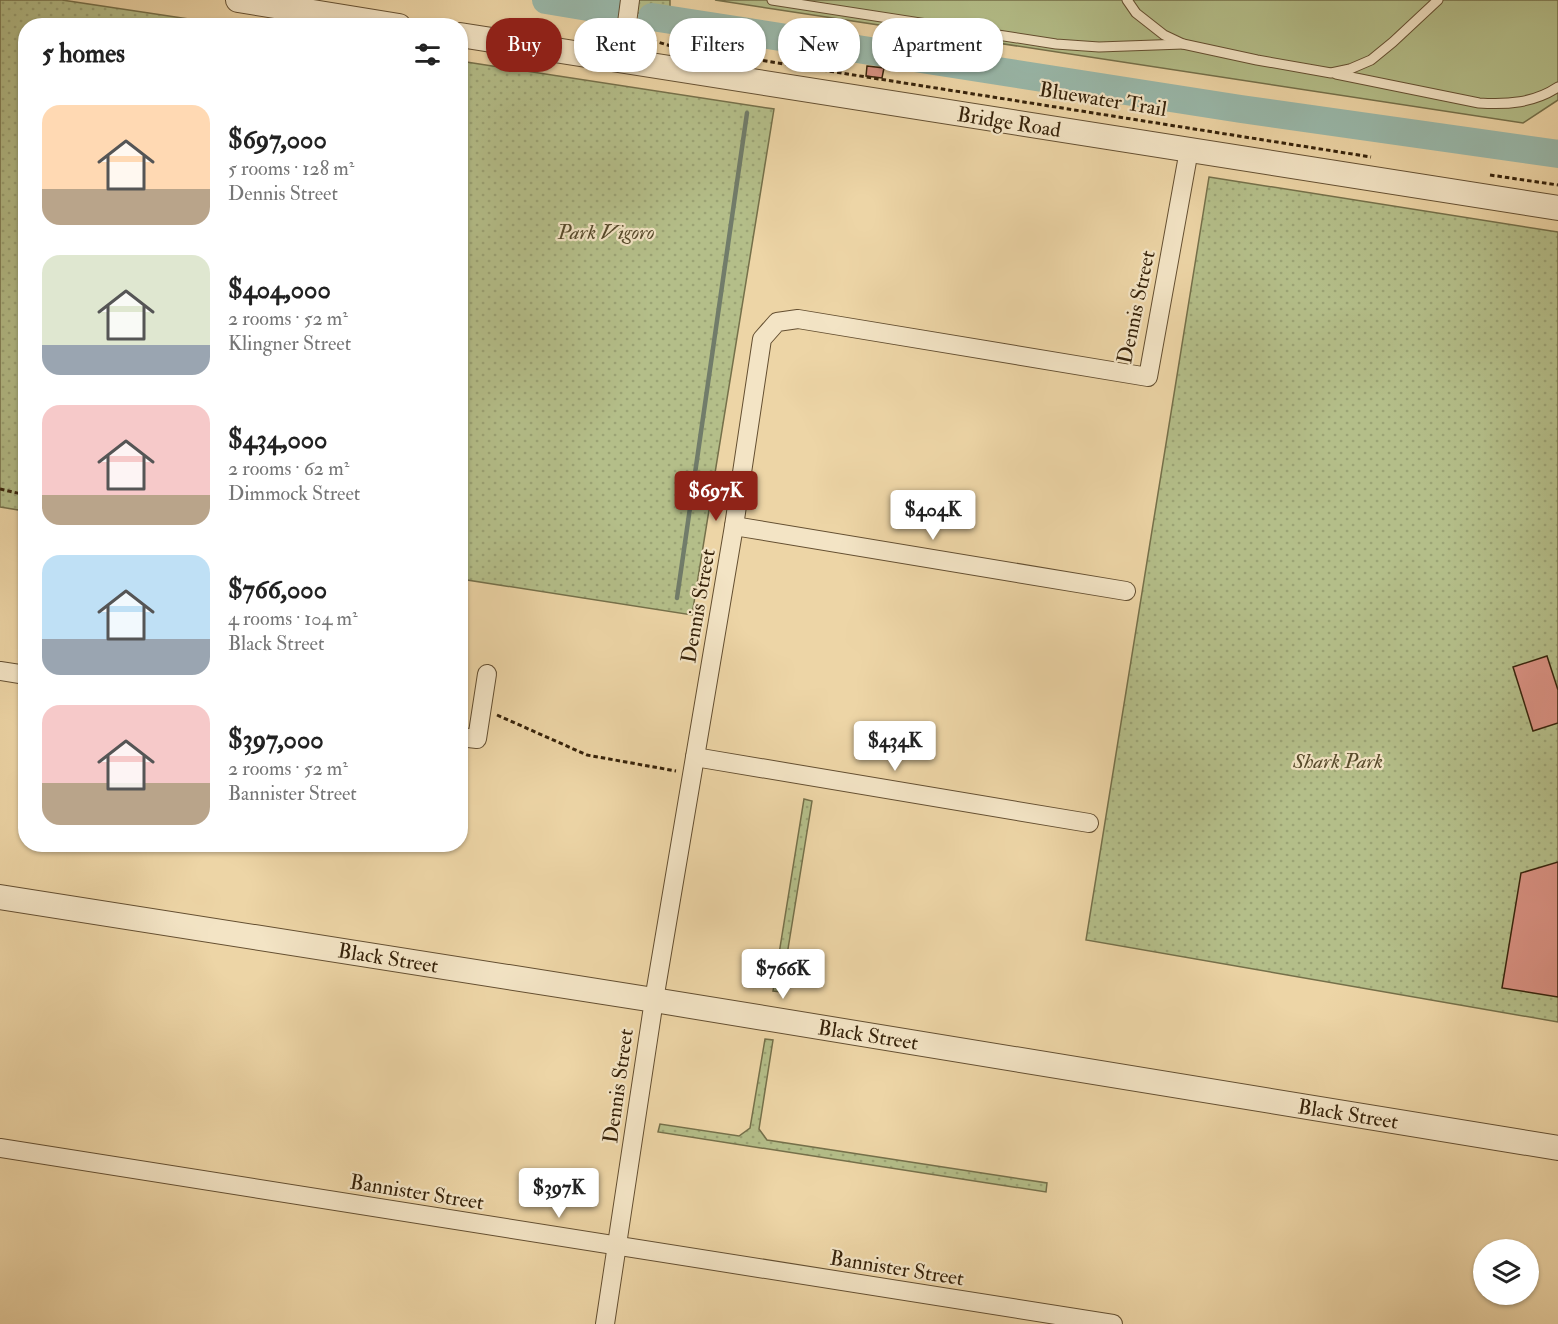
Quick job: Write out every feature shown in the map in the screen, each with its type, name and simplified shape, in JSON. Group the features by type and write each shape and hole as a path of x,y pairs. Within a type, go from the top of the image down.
{"street":[{"path":"238,0 349,18"},
{"path":"628,18 630,0"},
{"name":"Bridge Road","path":"468,36 574,53"},
{"name":"Bridge Road","path":"657,66 1558,208"},
{"name":"Dennis Street","path":"605,1324 654,1000 734,526 762,339 777,322 798,319 1149,377 1189,150"},
{"path":"734,526 1126,591"},
{"path":"0,671 18,674"},
{"path":"468,738 477,739 487,674"},
{"path":"694,765 1089,823"},
{"name":"Black Street","path":"0,897 654,1000 1558,1148"},
{"name":"Bannister Street","path":"0,1148 1113,1324"}],"lane":[{"path":"772,0 1056,44 1099,47 1183,44"},
{"path":"1127,0 1136,13 1164,35 1183,44 1257,60 1330,72 1479,103 1503,105 1525,101 1549,93 1558,87"},
{"path":"1330,72 1350,69 1371,60 1438,0"}],"path":[{"name":"Bluewater Trail","path":"657,41 671,46 1381,158"},
{"path":"1480,174 1558,185"},
{"path":"0,489 18,493"},
{"path":"482,708 586,755 694,765"}],"green space":[{"path":"0,0 62,0 182,18 18,18 18,510 0,507"},
{"path":"555,0 670,0 670,18"},
{"path":"715,0 1558,0 1558,100 1523,123 1003,44 1003,18 872,18 872,24 860,22 860,18 833,18"},
{"name":"Park Vigoro","path":"468,62 486,65 486,72 532,72 774,109 692,615 468,580"},
{"name":"Shark Park","path":"1209,177 1558,232 1558,1022 1086,940"},
{"path":"804,799 812,801 781,992 773,991"},
{"path":"765,1039 773,1040 759,1129 767,1140 1047,1183 1046,1192 658,1132 660,1124 739,1136 750,1128"}],"building":[{"path":"867,66 872,67 872,72 883,72 882,78 866,76"},
{"path":"1547,656 1558,690 1558,723 1533,731 1513,667"},
{"path":"1558,862 1558,997 1502,988 1521,873"}],"waterway":[{"path":"546,0 612,11"},
{"path":"652,17 1241,109 1558,154"},
{"path":"677,598 747,113"},
{"path":"1543,152 1558,142"}]}
